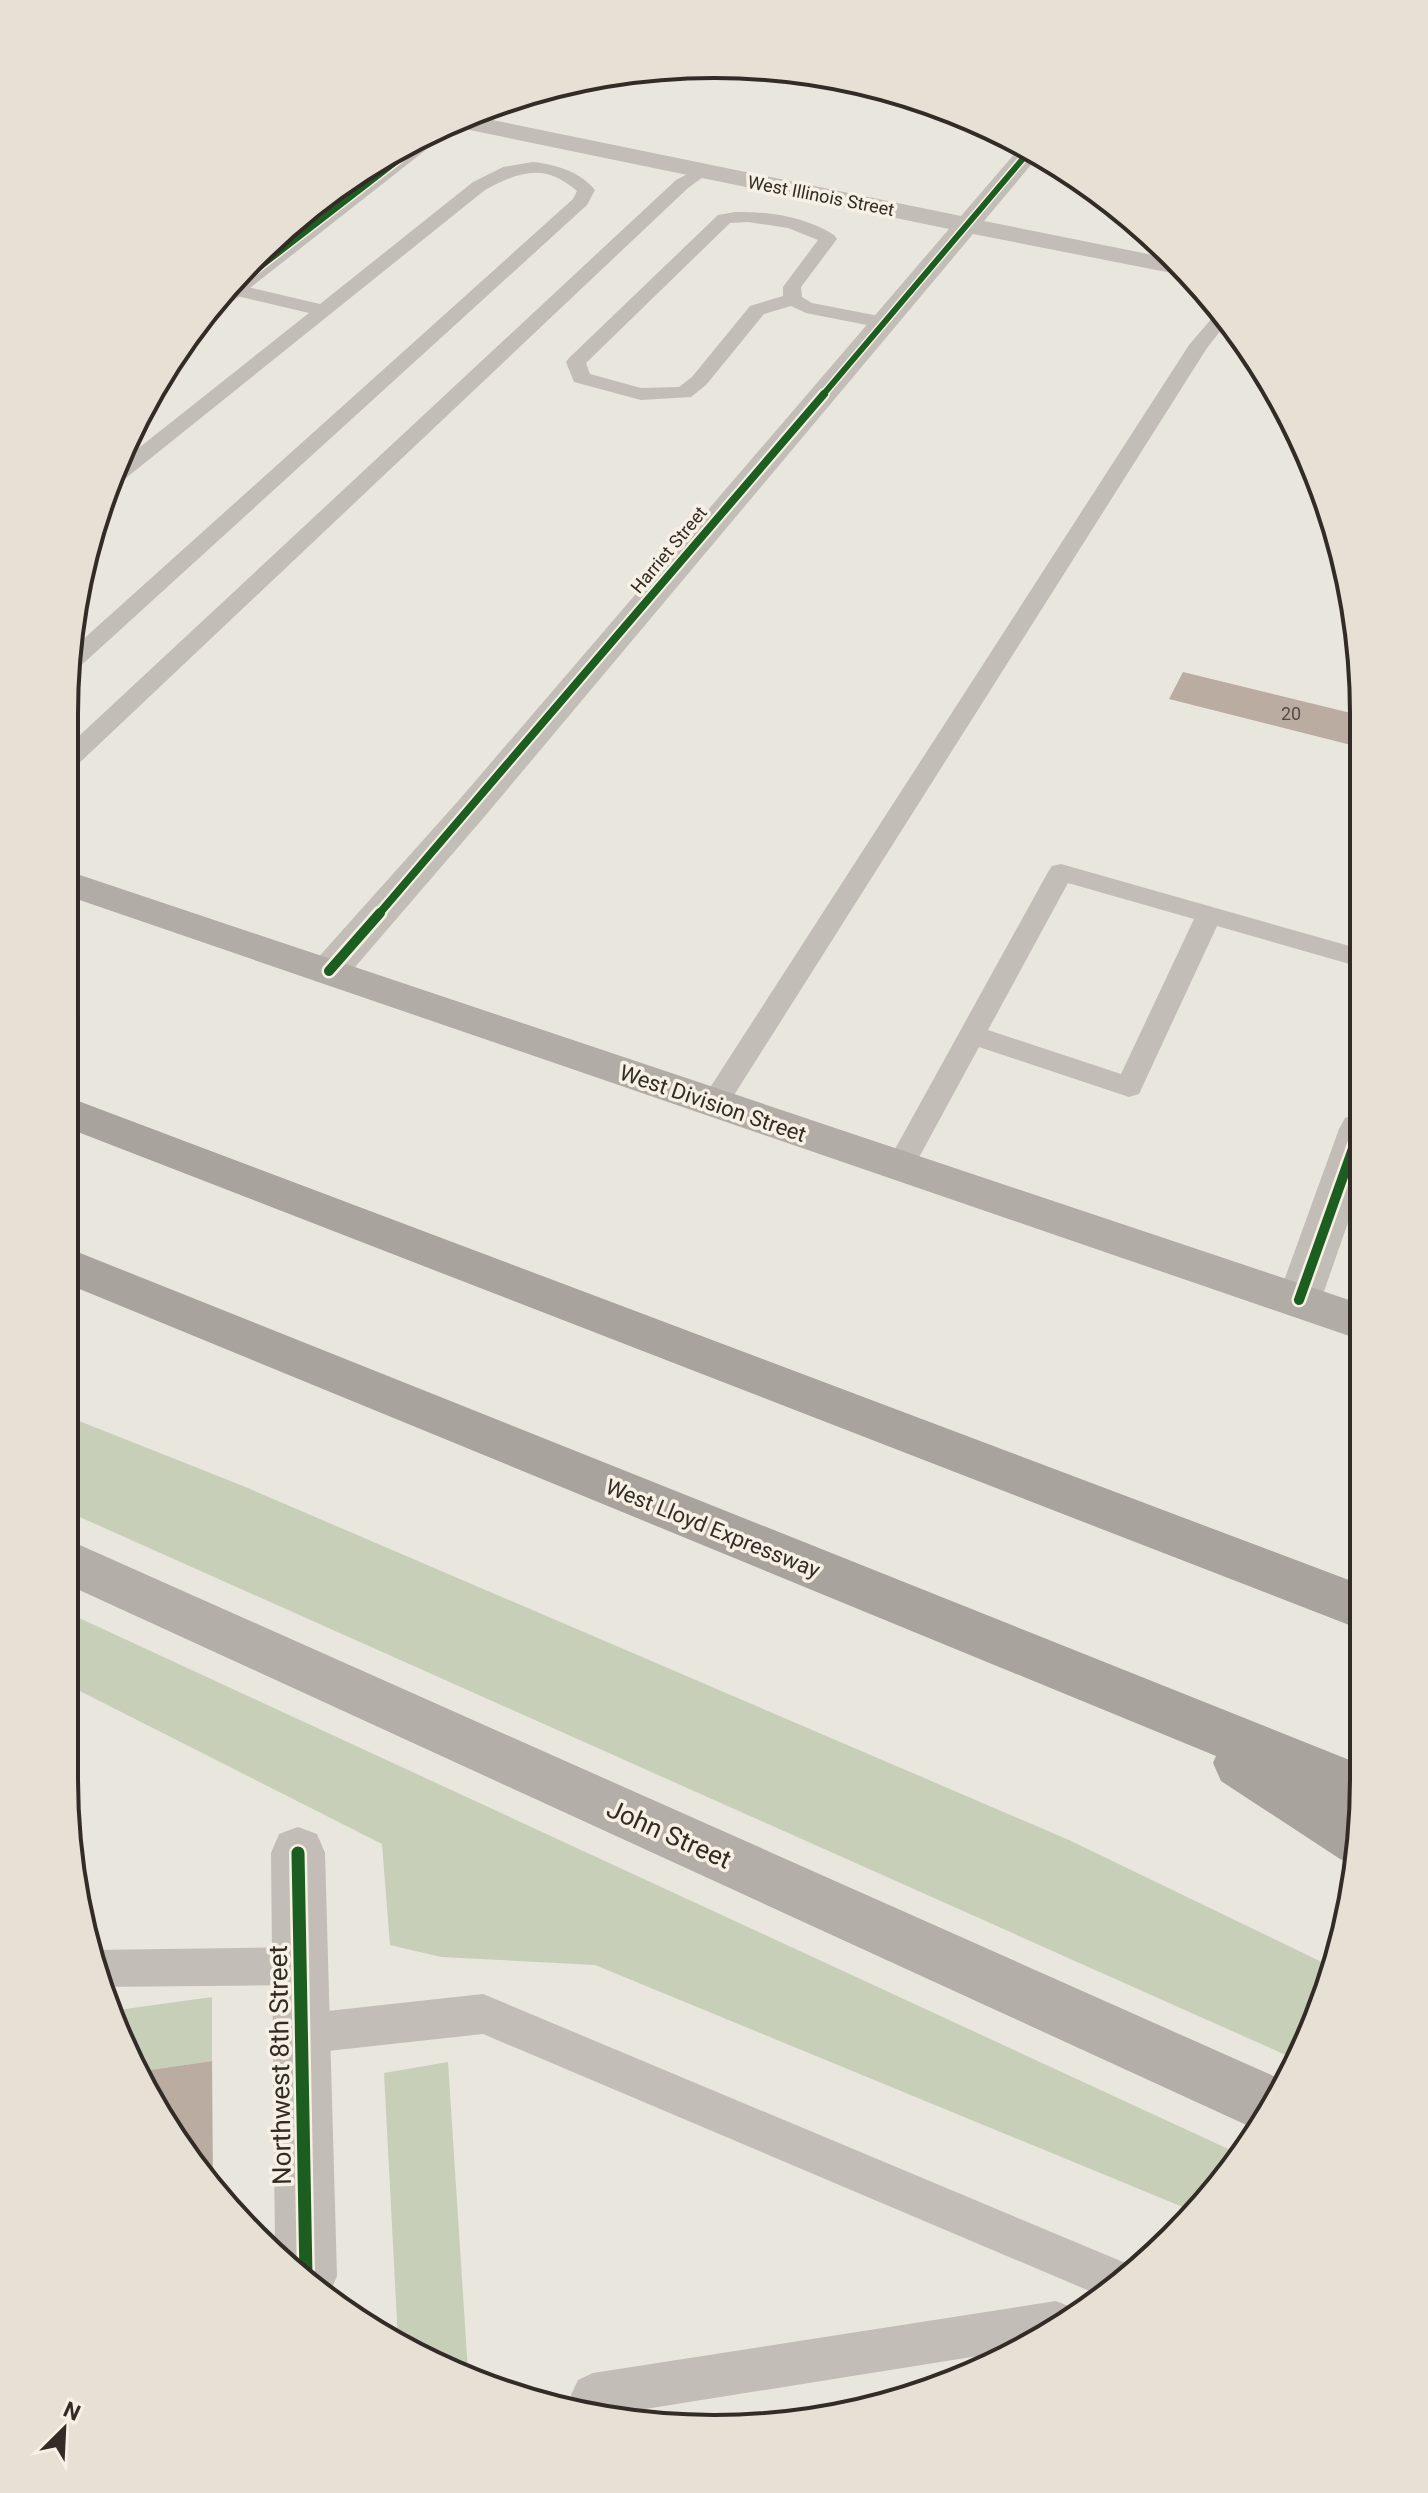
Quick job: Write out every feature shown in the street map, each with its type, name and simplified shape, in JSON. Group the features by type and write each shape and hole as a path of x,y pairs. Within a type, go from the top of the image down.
{"highway":[{"path":"78,1116 1350,1603"},
{"name":"West Lloyd Expressway","path":"78,1269 1350,1786"},
{"path":"1158,1709 1348,1833"}],"main road":[{"name":"West Division Street","path":"78,886 1350,1318"},
{"name":"John Street","path":"78,1566 1262,2102"}],"street":[{"name":"West Illinois Street","path":"476,124 1165,266"},
{"name":"Harriet Street","path":"329,971 472,808 1023,158"},
{"path":"263,265 389,167"},
{"path":"1299,1300 1350,1157"},
{"name":"Northwest 8th Street","path":"298,1853 306,2266"}],"lane":[{"path":"81,654 581,201 586,190 578,181 554,171 531,167 512,169 479,186 128,467"},
{"path":"78,751 682,184 701,172"},
{"path":"793,299 792,287 828,239 816,229 739,214 724,219 576,362 581,378 641,394 684,393 699,381 757,310 793,299 806,307 882,322"},
{"path":"233,299 324,311"},
{"path":"714,1104 1199,345 1216,324"},
{"path":"900,1166 1061,872 1350,955"},
{"path":"972,1035 1129,1087 1209,916"},
{"path":"107,1968 300,1966"},
{"path":"300,2034 483,2014 1109,2277"},
{"path":"593,2395 1041,2324"}],"green space":[{"path":"78,1421 243,1486 1069,1840 1322,1962 1302,2022 1286,2055 78,1516"},
{"path":"78,1617 1230,2150 1184,2207 595,1965 441,1957 390,1945 382,1844 78,1690"},
{"path":"212,1997 212,2061 149,2070 122,2010"},
{"path":"448,2062 468,2365 398,2331 384,2073"}],"building":[{"path":"1183,672 1350,713 1350,745 1169,699"},
{"path":"212,2061 213,2171 185,2132 149,2070"}],"cycle path":[{"path":"329,971 472,808 1023,158"},
{"path":"265,263 388,168"},
{"path":"1299,1300 1350,1157"},
{"path":"298,1853 306,2266"}]}
